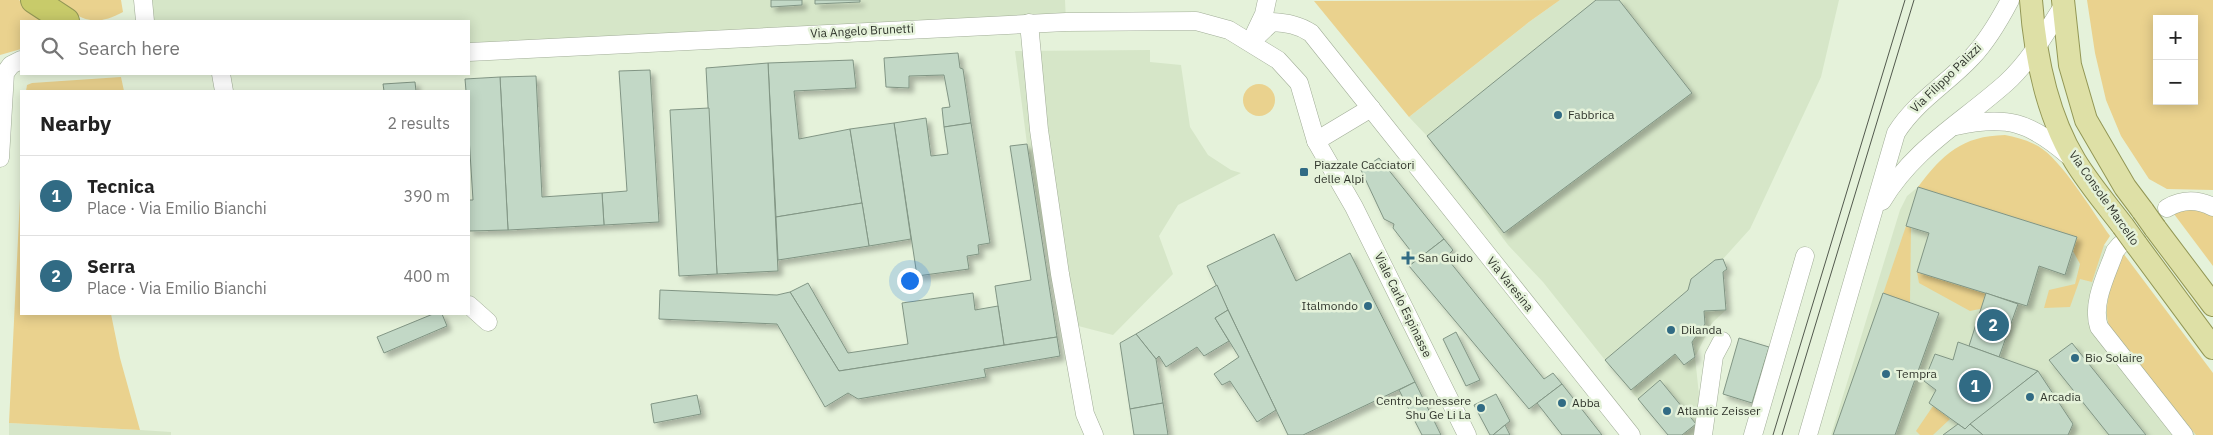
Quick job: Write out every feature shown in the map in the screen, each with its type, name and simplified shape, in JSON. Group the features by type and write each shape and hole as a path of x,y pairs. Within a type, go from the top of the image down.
{"highway":[{"path":"34,0 64,20"}],"main road":[{"name":"Via Console Marcello","path":"2032,0 2042,81 2061,134 2076,162 2126,238 2213,348"},
{"name":"Via Console Marcello","path":"2063,3 2070,65 2086,120 2120,179 2213,304"}],"street":[{"path":"143,0 146,20"},
{"path":"1250,42 1264,14 1267,0"},
{"name":"Via Filippo Palizzi","path":"1808,435 1896,133 1919,103 1971,58 1994,30 2010,0"},
{"name":"Via Filippo Palizzi","path":"1873,216 1894,181 1909,163 2006,83 2037,46 2063,3"},
{"name":"Via Angelo Brunetti","path":"470,52 1029,23 1196,21 1229,30 1250,42"},
{"path":"1272,22 1286,22 1302,27 1311,33 1371,108 1316,141 1299,83 1278,60 1250,42 1272,22"},
{"path":"1029,23 1039,130 1060,274 1085,414 1094,435"},
{"path":"0,158 5,73 11,65 20,60"},
{"path":"221,75 224,90"},
{"name":"Via Varesina","path":"1371,108 1631,435"},
{"path":"1953,127 1979,121 2017,123 2031,128 2052,141 2076,162"},
{"name":"Viale Carlo Espinasse","path":"1316,141 1338,176 1467,435"},
{"path":"2167,208 2188,200 2205,203 2213,207"},
{"path":"2126,238 2115,251 2097,306 2097,322 2101,331 2184,435"},
{"path":"1753,435 1805,256"},
{"path":"470,306 488,322"},
{"path":"1703,435 1714,356 1722,341"}],"shaded area":[{"path":"0,0 19,0 45,20 20,20 20,49 0,55"},
{"path":"52,0 121,0 123,12 103,20 86,19"},
{"path":"143,0 1065,0 1066,22 470,53 470,20 145,20"},
{"path":"1560,0 1839,0 1821,77 1750,229 1723,259 1727,269 1723,272 1726,310 1712,323 1695,357 1701,414 1696,435 1668,435 1543,282 1508,245 1427,136 1409,117 1529,22"},
{"path":"1560,0 1529,22 1409,117 1314,1"},
{"path":"2087,0 2213,0 2213,190 2167,189 2149,179 2121,136 2106,100 2095,53"},
{"path":"1150,50 1150,62 1181,65 1190,127 1208,155 1231,170 1241,173 1178,205 1159,236 1173,274 1113,335 1059,321 1027,144 1015,51"},
{"path":"121,77 124,90 26,90 27,85 32,83"},
{"path":"1259,84 1271,88 1275,100 1271,112 1259,116 1247,112 1243,100 1247,88"},
{"path":"2005,135 2038,146 2057,162 2110,236 2104,245 2092,282 2080,279 2070,307 2044,308 2049,290 2075,284 2080,264 2073,251 2077,237 1918,187 1945,156 1965,143 1990,136"},
{"path":"1918,187 2104,245 2123,253 2106,308 2110,328 2196,435 1831,435 1900,210 1907,196"},
{"path":"20,198 20,315 111,315 120,358 140,430 9,423"},
{"path":"2189,208 2202,210 2213,216 2213,266 2174,214"},
{"path":"1906,226 1911,227 1910,303 1883,294"},
{"path":"2123,253 2213,373 2213,435 2196,435 2110,328 2107,319 2108,300"},
{"path":"1917,272 2013,302 1970,311 1919,283"},
{"path":"1933,406 1950,419 1933,435 1920,435 1916,431"},
{"path":"9,423 171,432 171,435 9,435"}],"building":[{"path":"771,0 802,0 802,5 771,7"},
{"path":"815,0 860,0 860,2 815,4"},
{"name":"Fabbrica","path":"1596,0 1619,0 1692,93 1504,233 1427,136"},
{"path":"958,53 960,68 963,69 971,123 944,127 942,108 950,107 944,75 909,76 909,88 886,87 884,58"},
{"path":"853,60 856,88 794,91 799,139 850,129 862,203 776,217 768,63"},
{"path":"768,63 778,271 717,274 706,68"},
{"path":"650,70 659,222 604,225 602,193 627,191 619,71"},
{"path":"536,76 542,197 602,193 604,225 508,230 500,77"},
{"path":"500,77 508,230 470,231 470,200 473,200 470,153 470,90 466,90 465,79"},
{"path":"415,82 416,90 384,90 383,84"},
{"path":"709,108 717,274 679,276 670,110"},
{"path":"926,118 931,156 948,154 944,127 971,123 990,243 978,245 979,254 967,256 969,269 917,276 894,123"},
{"path":"894,123 911,239 869,246 850,129"},
{"path":"1027,144 1057,337 1004,345 995,286 1031,280 1010,146"},
{"path":"1379,158 1444,239 1409,266 1403,256 1410,250 1393,228 1394,224 1384,219 1361,170"},
{"path":"1918,187 2077,237 2065,275 2039,266 2027,306 1917,272 1929,233 1906,226"},
{"path":"862,203 869,246 778,260 776,217"},
{"path":"1274,234 1296,281 1350,253 1415,382 1303,435 1288,435 1207,266"},
{"path":"1444,239 1453,250 1446,257 1544,379 1553,373 1562,384 1529,409 1409,266"},
{"name":"Dilanda","path":"1723,259 1727,269 1723,272 1726,310 1704,311 1705,324 1692,342 1695,357 1684,365 1675,354 1631,390 1605,360 1688,290 1691,279 1715,260"},
{"path":"808,283 848,353 908,344 902,303 973,293 975,310 998,306 1004,345 839,371 790,292"},
{"path":"1217,285 1228,310 1215,318 1229,341 1204,356 1197,347 1166,367 1159,356 1156,359 1136,334"},
{"path":"660,290 777,295 790,292 839,371 1057,337 1060,356 984,369 986,377 858,399 848,393 825,407 777,324 659,319"},
{"name":"Tempra","path":"1883,293 1939,313 1895,435 1833,435"},
{"path":"1986,293 2018,304 1999,357 1969,346"},
{"path":"1228,310 1276,410 1257,422 1230,381 1222,385 1214,374 1239,357 1215,318"},
{"path":"431,315 442,315 447,326 384,353 377,337"},
{"path":"1456,332 1480,380 1466,386 1443,339"},
{"path":"1136,334 1156,359 1163,403 1130,409 1120,343"},
{"path":"1739,338 1769,347 1752,403 1723,394"},
{"path":"1958,342 2038,371 1965,429 1929,403 1936,390 1924,381 1935,354 1953,360"},
{"path":"2072,343 2146,435 2109,435 2049,360"},
{"name":"Arcadia","path":"2038,371 2073,424 2068,435 1983,435 1970,424"},
{"name":"Atlantic Zeisser","path":"1660,380 1696,424 1682,435 1668,435 1638,399"},
{"path":"1415,382 1441,435 1422,435 1399,390"},
{"path":"1562,384 1602,435 1562,435 1537,403"},
{"path":"1496,394 1510,421 1493,435 1490,435 1474,405"},
{"path":"697,395 701,414 654,423 651,404"},
{"path":"1163,403 1168,435 1134,435 1130,409"},
{"path":"1958,424 1965,429 1970,424 1983,435 1943,435"},
{"path":"1505,425 1510,435 1493,435"}],"tram line":[{"path":"1773,435 1905,0"},
{"path":"1782,435 1914,0"}],"place":[{"name":"Fabbrica","path":"1558,115"},
{"name":"Piazzale Cacciatori delle Alpi","path":"1304,172"},
{"name":"San Guido","path":"1408,258"},
{"name":"Italmondo","path":"1368,306"},
{"name":"Serra","path":"1993,325"},
{"name":"Dilanda","path":"1671,330"},
{"name":"Bio Solaire","path":"2075,358"},
{"name":"Tempra","path":"1886,374"},
{"name":"Tecnica","path":"1975,386"},
{"name":"Arcadia","path":"2030,397"},
{"name":"Abba","path":"1562,403"},
{"name":"Centro benessere Shu Ge Li La","path":"1481,408"},
{"name":"Atlantic Zeisser","path":"1667,411"}]}
